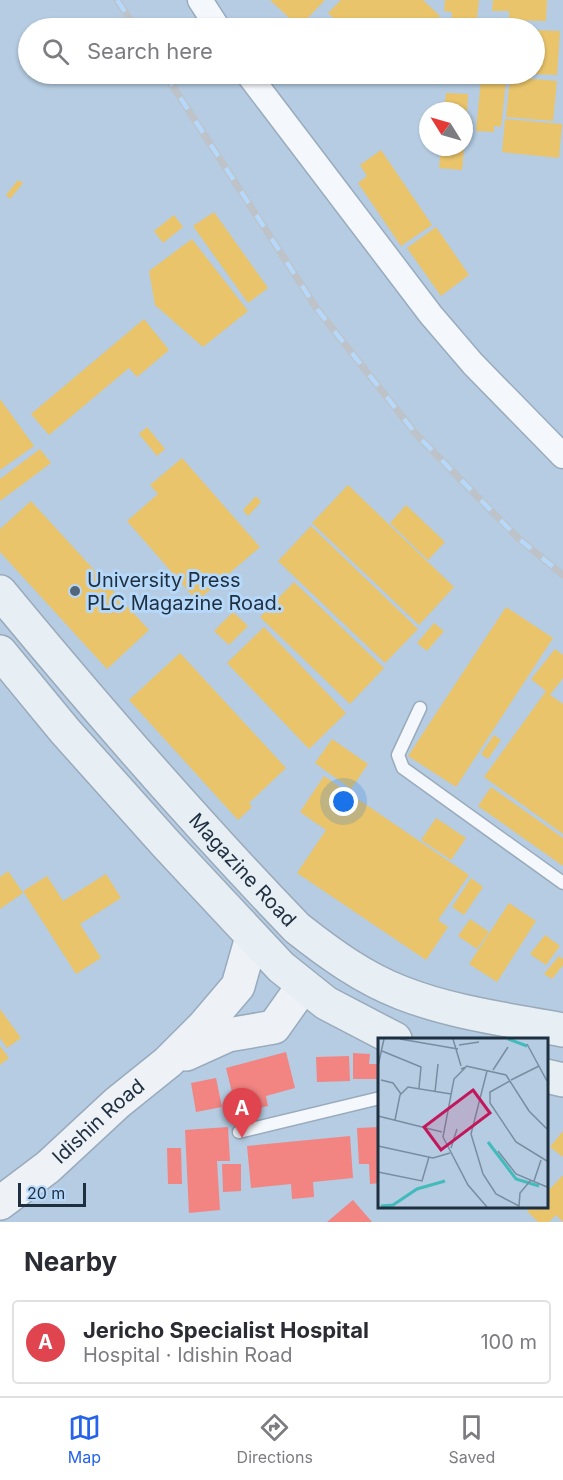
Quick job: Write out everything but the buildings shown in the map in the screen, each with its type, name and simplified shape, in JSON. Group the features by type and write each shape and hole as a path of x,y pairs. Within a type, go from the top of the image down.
{"main road":[{"name":"Magazine Road","path":"0,592 85,695 233,861 297,928 330,954 357,971 404,994 459,1009 563,1030"},
{"name":"Magazine Road","path":"0,652 81,748 252,937 303,986 349,1017 393,1038"},
{"path":"548,1076 563,1080"}],"street":[{"path":"200,0 212,18"},
{"path":"256,84 431,315 474,364 563,456"},
{"path":"168,1062 238,986 252,937"},
{"path":"168,1062 228,1035 274,1027 303,986"},
{"name":"Idishin Road","path":"0,1203 48,1167 117,1103 168,1062"}],"lane":[{"path":"420,708 398,755 403,768 563,883"},
{"path":"239,1132 378,1098"}],"railway":[{"path":"117,0 129,18"},
{"path":"171,84 317,309 416,434 518,538 563,575"}],"place":[{"name":"University Press PLC Magazine Road.","path":"75,591"},
{"name":"Jericho Specialist Hospital","path":"242,1138"}]}
